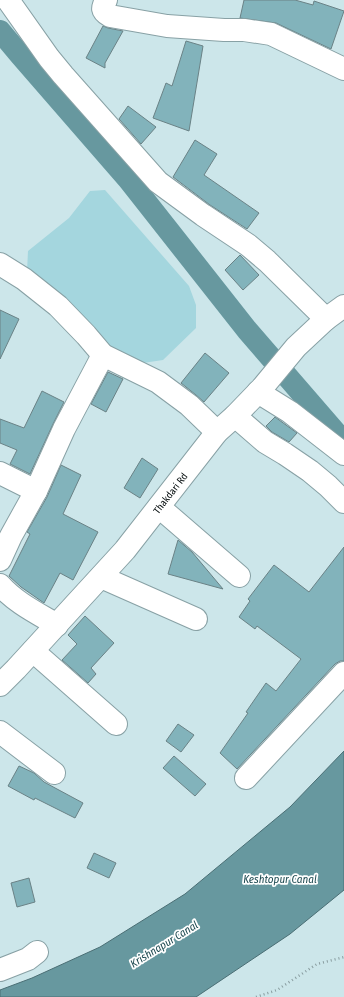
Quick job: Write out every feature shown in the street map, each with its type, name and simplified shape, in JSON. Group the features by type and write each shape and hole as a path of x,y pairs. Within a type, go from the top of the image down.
{"street":[{"path":"8,0 58,70 158,182 202,215 248,245 326,319"},
{"path":"106,0 103,10 110,16 167,26 244,30 271,34 344,69"},
{"path":"0,264 24,279 58,306 86,334 103,355 158,382 189,405 217,432"},
{"name":"Thakdari Rd","path":"0,685 16,670 125,550 217,432 260,390 296,347 326,319 344,306"},
{"path":"0,560 11,536 36,491 64,429 103,355"},
{"path":"260,390 344,454"},
{"path":"235,416 265,442 310,471 344,502"},
{"path":"0,473 36,491"},
{"path":"159,507 240,576"},
{"path":"101,577 196,619"},
{"path":"0,585 6,592 29,609 57,625"},
{"path":"33,651 116,724"},
{"path":"246,778 344,673"},
{"path":"0,732 54,773"},
{"path":"0,970 28,959 37,952"}],"path":[{"path":"256,997 277,990 317,964 344,957"}],"shaded area":[{"path":"105,190 189,286 196,305 196,328 163,360 136,364 104,350 27,272 28,251 69,218 90,191"}],"water":[{"name":"Keshtopur Canal","path":"344,751 344,890 290,934 196,997 0,997 0,990 32,978 100,947 185,894 290,807"}],"building":[{"path":"244,0 295,0 313,5 314,1 344,11 331,49 276,23 240,18"},
{"path":"103,26 123,31 105,63 105,68 86,58"},
{"path":"186,41 203,46 189,131 153,118 166,83 172,86"},
{"path":"128,106 156,127 141,144 119,119"},
{"path":"195,140 217,154 204,175 259,213 247,229 210,205 173,177"},
{"path":"240,255 259,275 243,290 225,270"},
{"path":"0,310 19,319 0,359"},
{"path":"205,353 229,373 204,402 181,383"},
{"path":"108,372 123,379 106,412 91,404"},
{"path":"42,391 64,402 30,474 10,464 17,450 0,443 0,419 24,428"},
{"path":"275,417 297,433 289,442 272,432 266,426"},
{"path":"142,458 158,469 140,498 124,488"},
{"path":"61,465 81,475 63,514 98,532 73,580 60,573 44,603 21,587 9,576 30,534 27,532 47,497"},
{"path":"178,540 192,552 223,589 168,574"},
{"path":"344,547 344,661 340,661 335,664 237,769 220,753 248,713 246,712 266,683 276,691 301,659 257,626 255,629 239,617 250,601 248,599 274,565 309,592"},
{"path":"85,616 114,643 91,668 96,674 88,683 62,660 77,644 68,635"},
{"path":"178,724 194,735 181,752 166,741"},
{"path":"174,756 206,784 195,796 163,768"},
{"path":"19,766 34,773 44,782 83,803 75,818 35,798 34,800 8,786"},
{"path":"94,853 116,863 109,878 87,868"},
{"path":"29,878 35,902 17,907 11,883"}],"waterway":[{"path":"0,31 128,179 247,330 344,442"}],"water label":[{"name":"Krishnapur Canal","path":"164,944"}]}
